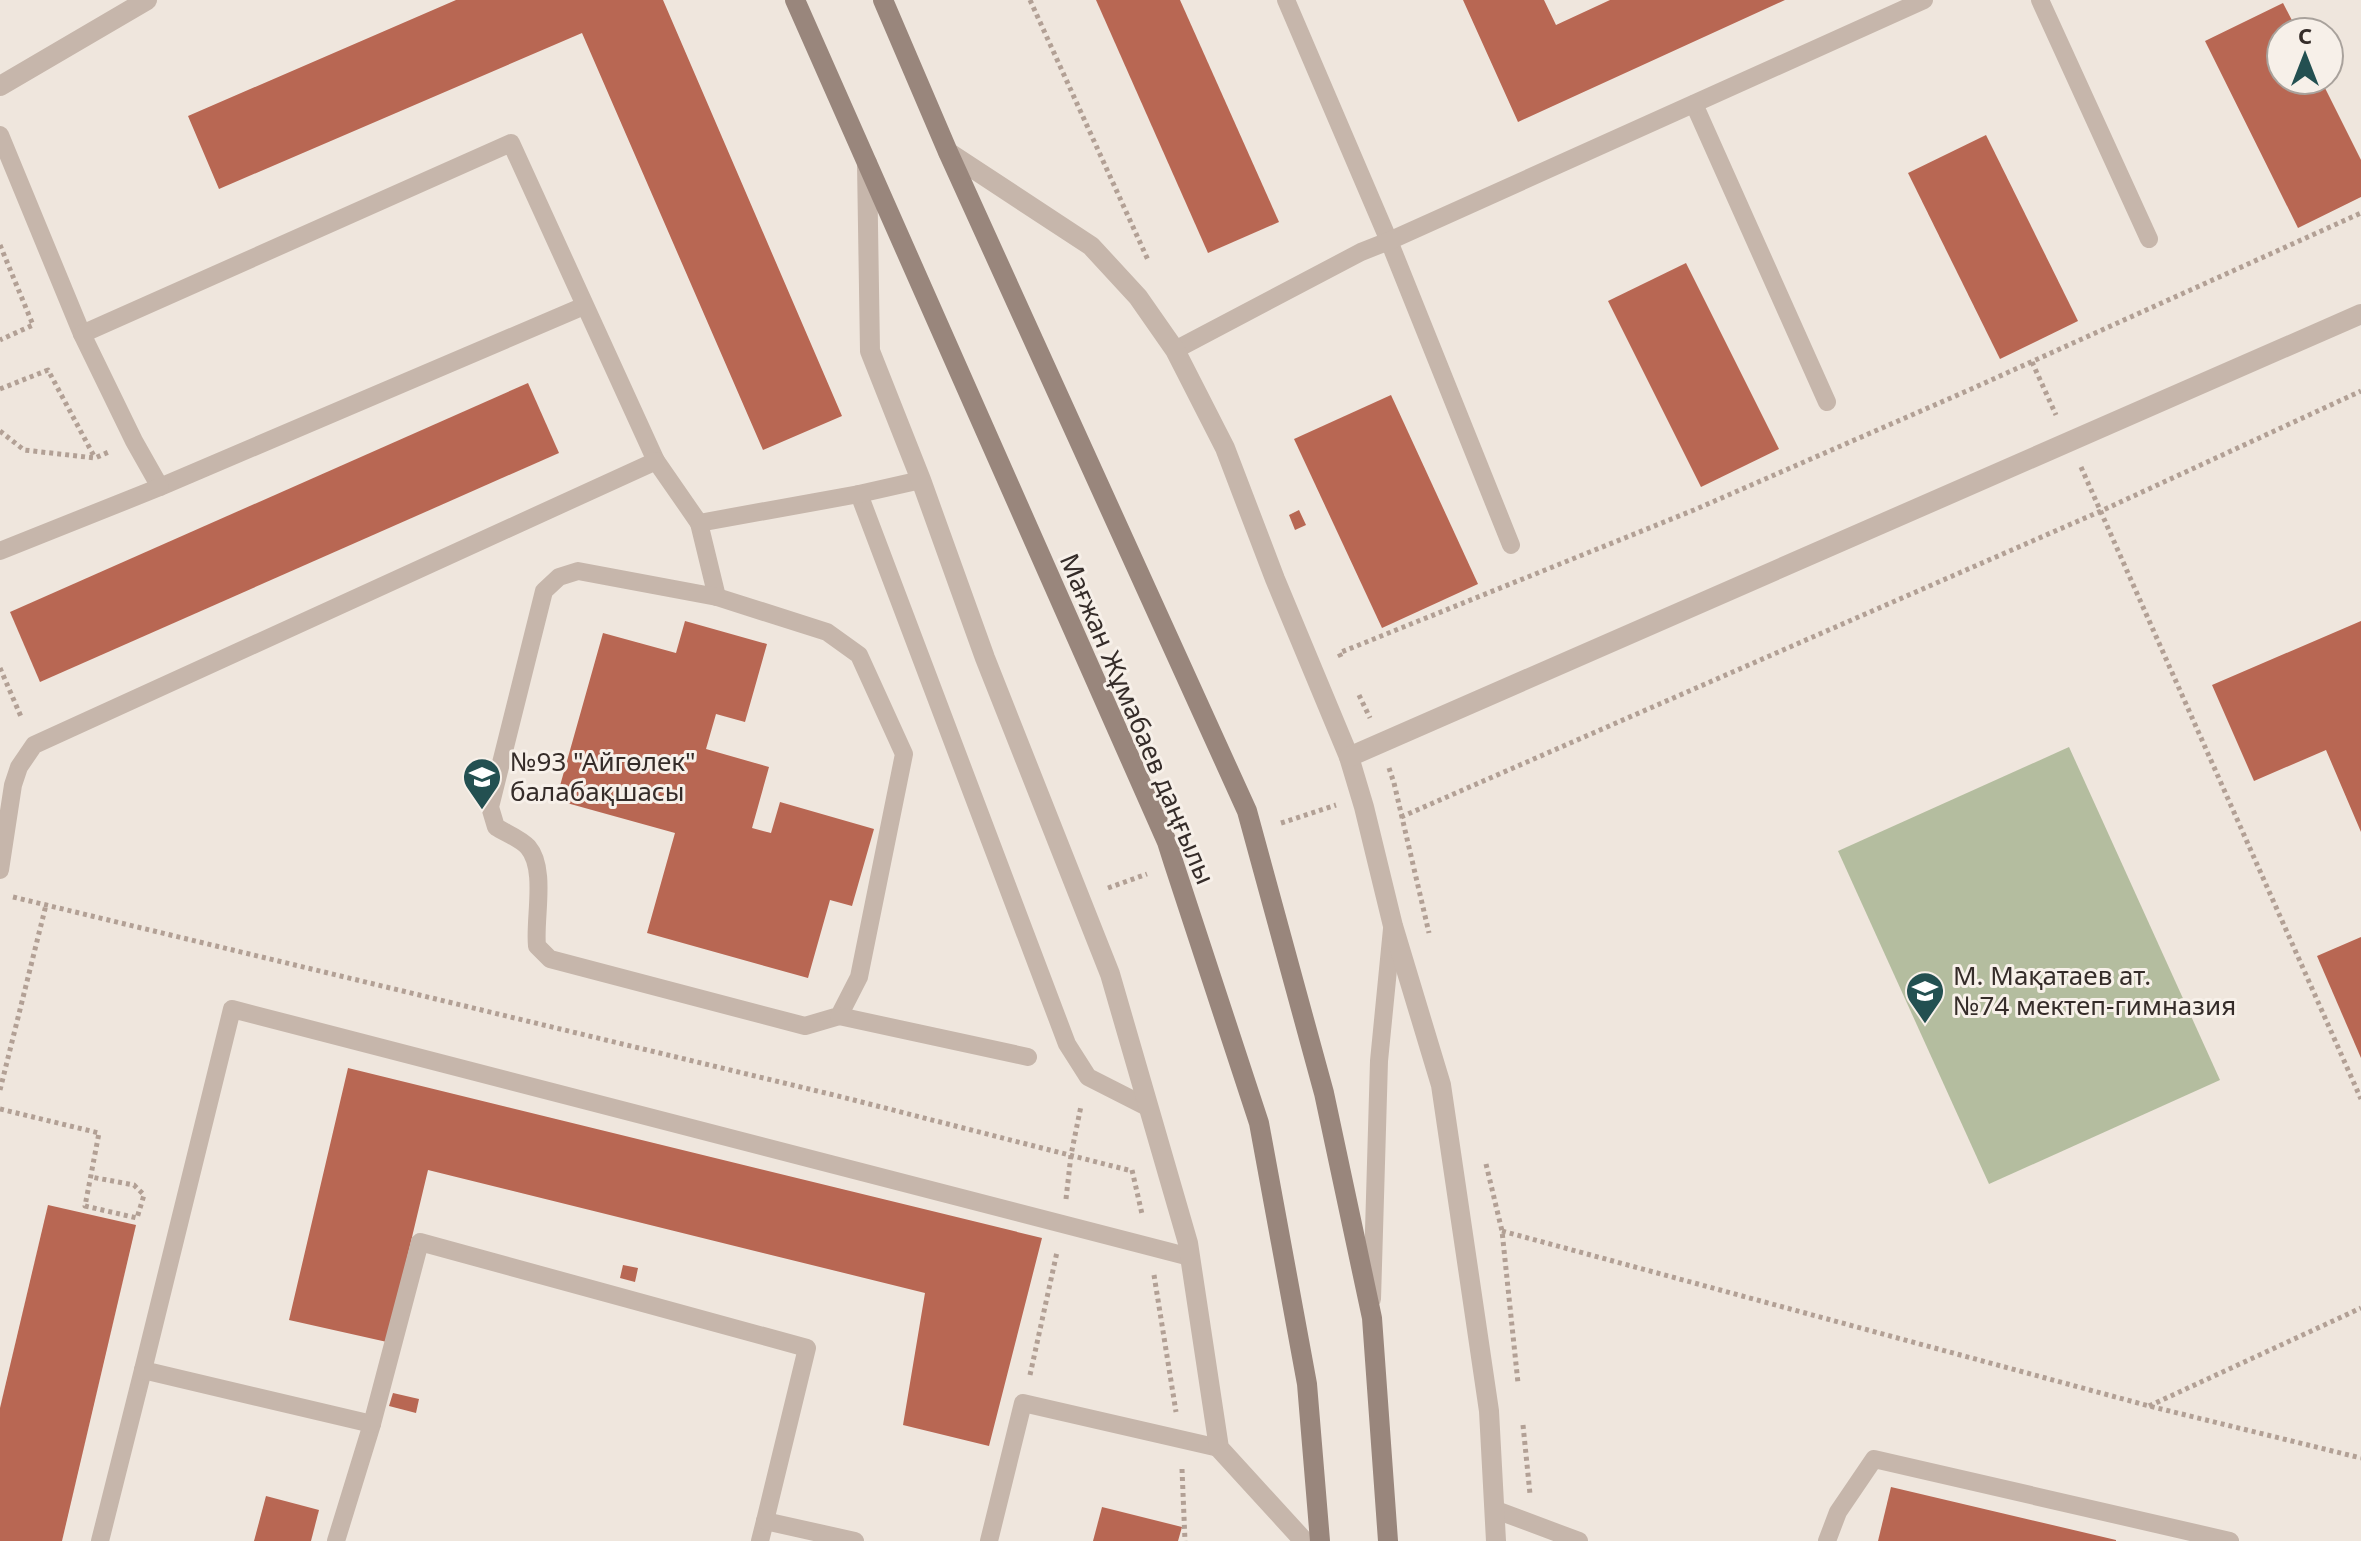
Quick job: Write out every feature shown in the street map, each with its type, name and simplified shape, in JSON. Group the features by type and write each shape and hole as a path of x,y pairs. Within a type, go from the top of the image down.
{"main road":[{"name":"Мағжан Жұмабаев даңғылы","path":"792,0 836,91 1174,864 1259,1123 1307,1384 1320,1541"},
{"path":"883,0 948,152 1247,811 1324,1093 1372,1318 1388,1541"}],"street":[{"path":"0,86 147,0"},
{"path":"948,152 1091,246 1138,297 1175,350 1225,448 1349,757 1393,926 1441,1085 1489,1411 1496,1541"},
{"path":"867,163 870,351 921,480 985,658 1110,974 1190,1257 1219,1448 1304,1541"},
{"path":"1349,757 2361,314"}],"lane":[{"path":"1286,0 1389,241 1511,545"},
{"path":"1175,350 1361,252 1924,0"},
{"path":"2040,0 2149,239"},
{"path":"1694,104 1827,402"},
{"path":"0,135 82,334 160,487"},
{"path":"82,334 511,143 656,461 699,523 717,597"},
{"path":"0,551 160,487 584,306"},
{"path":"0,870 13,785 19,767 34,745 656,461"},
{"path":"699,523 921,480"},
{"path":"859,494 1067,1044 1088,1077 1149,1108"},
{"path":"839,1016 859,977 904,754 859,655 827,632 717,597 578,571 559,577 544,591 490,807 496,827 528,846 535,859 539,874 535,926 537,946 550,959 805,1026 839,1016 1028,1057"},
{"path":"1372,1318 1379,1061 1393,926"},
{"path":"100,1541 232,1009 1190,1257"},
{"path":"336,1541 372,1424 420,1242 807,1348 760,1541"},
{"path":"143,1370 372,1424"},
{"path":"989,1541 1023,1403 1219,1448"},
{"path":"1827,1541 1838,1512 1874,1459 2230,1541"},
{"path":"1496,1510 1579,1541"},
{"path":"765,1521 855,1541"}],"path":[{"path":"1345,666 1339,653 1709,504 2361,213"},
{"path":"0,245 33,325 0,340"},
{"path":"0,389 48,370 95,458"},
{"path":"1401,817 2101,511 2361,391"},
{"path":"0,431 24,450 95,458 134,441"},
{"path":"2101,511 2361,1099"},
{"path":"0,668 34,745"},
{"path":"1357,692 1382,743 1394,783"},
{"path":"1081,898 1174,864"},
{"path":"0,894 1132,1171"},
{"path":"0,1090 46,905"},
{"path":"1023,1403 1063,1224 1071,1155 1088,1077"},
{"path":"0,1109 99,1133 85,1206 137,1218 144,1195 134,1185 91,1177"},
{"path":"1502,1231 2149,1406 2361,1458"},
{"path":"2149,1406 2361,1308"},
{"path":"1180,1439 1185,1541"}],"green space":[{"path":"2069,747 2220,1080 1989,1184 1838,851"}],"building":[{"path":"456,0 663,0 842,416 763,450 582,33 219,189 188,116"},
{"path":"1096,0 1180,0 1279,222 1208,253"},
{"path":"1463,0 1544,0 1556,25 1610,0 1785,0 1518,122"},
{"path":"2283,3 2290,16 2265,16 2265,96 2329,96 2361,160 2361,197 2298,228 2205,41"},
{"path":"1986,135 2078,321 2000,359 1908,173"},
{"path":"1686,263 1779,449 1701,487 1608,301"},
{"path":"528,383 559,453 40,682 10,612"},
{"path":"1391,395 1478,584 1382,628 1294,439"},
{"path":"1299,510 1306,525 1295,530 1289,515"},
{"path":"685,621 767,644 745,722 716,714 706,749 769,767 752,828 771,833 780,802 874,829 852,906 830,900 808,978 647,933 675,833 556,800 603,633 676,653"},
{"path":"2361,621 2361,832 2326,750 2254,781 2212,685"},
{"path":"2361,937 2361,1058 2317,956"},
{"path":"348,1068 1042,1238 989,1446 903,1425 925,1293 428,1170 387,1342 289,1320"},
{"path":"48,1205 136,1225 62,1541 0,1541 0,1408"},
{"path":"623,1265 638,1268 635,1282 620,1278"},
{"path":"393,1393 419,1399 416,1413 389,1406"},
{"path":"1891,1487 2116,1540 2116,1541 1878,1541"},
{"path":"266,1496 319,1510 311,1541 254,1541"},
{"path":"1102,1507 1182,1527 1178,1541 1093,1541"}],"place":[{"name":"№93 \"Айгөлек\" балабақшасы","path":"482,811"},
{"name":"М. Мақатаев ат. №74 мектеп-гимназия","path":"1925,1025"}]}
